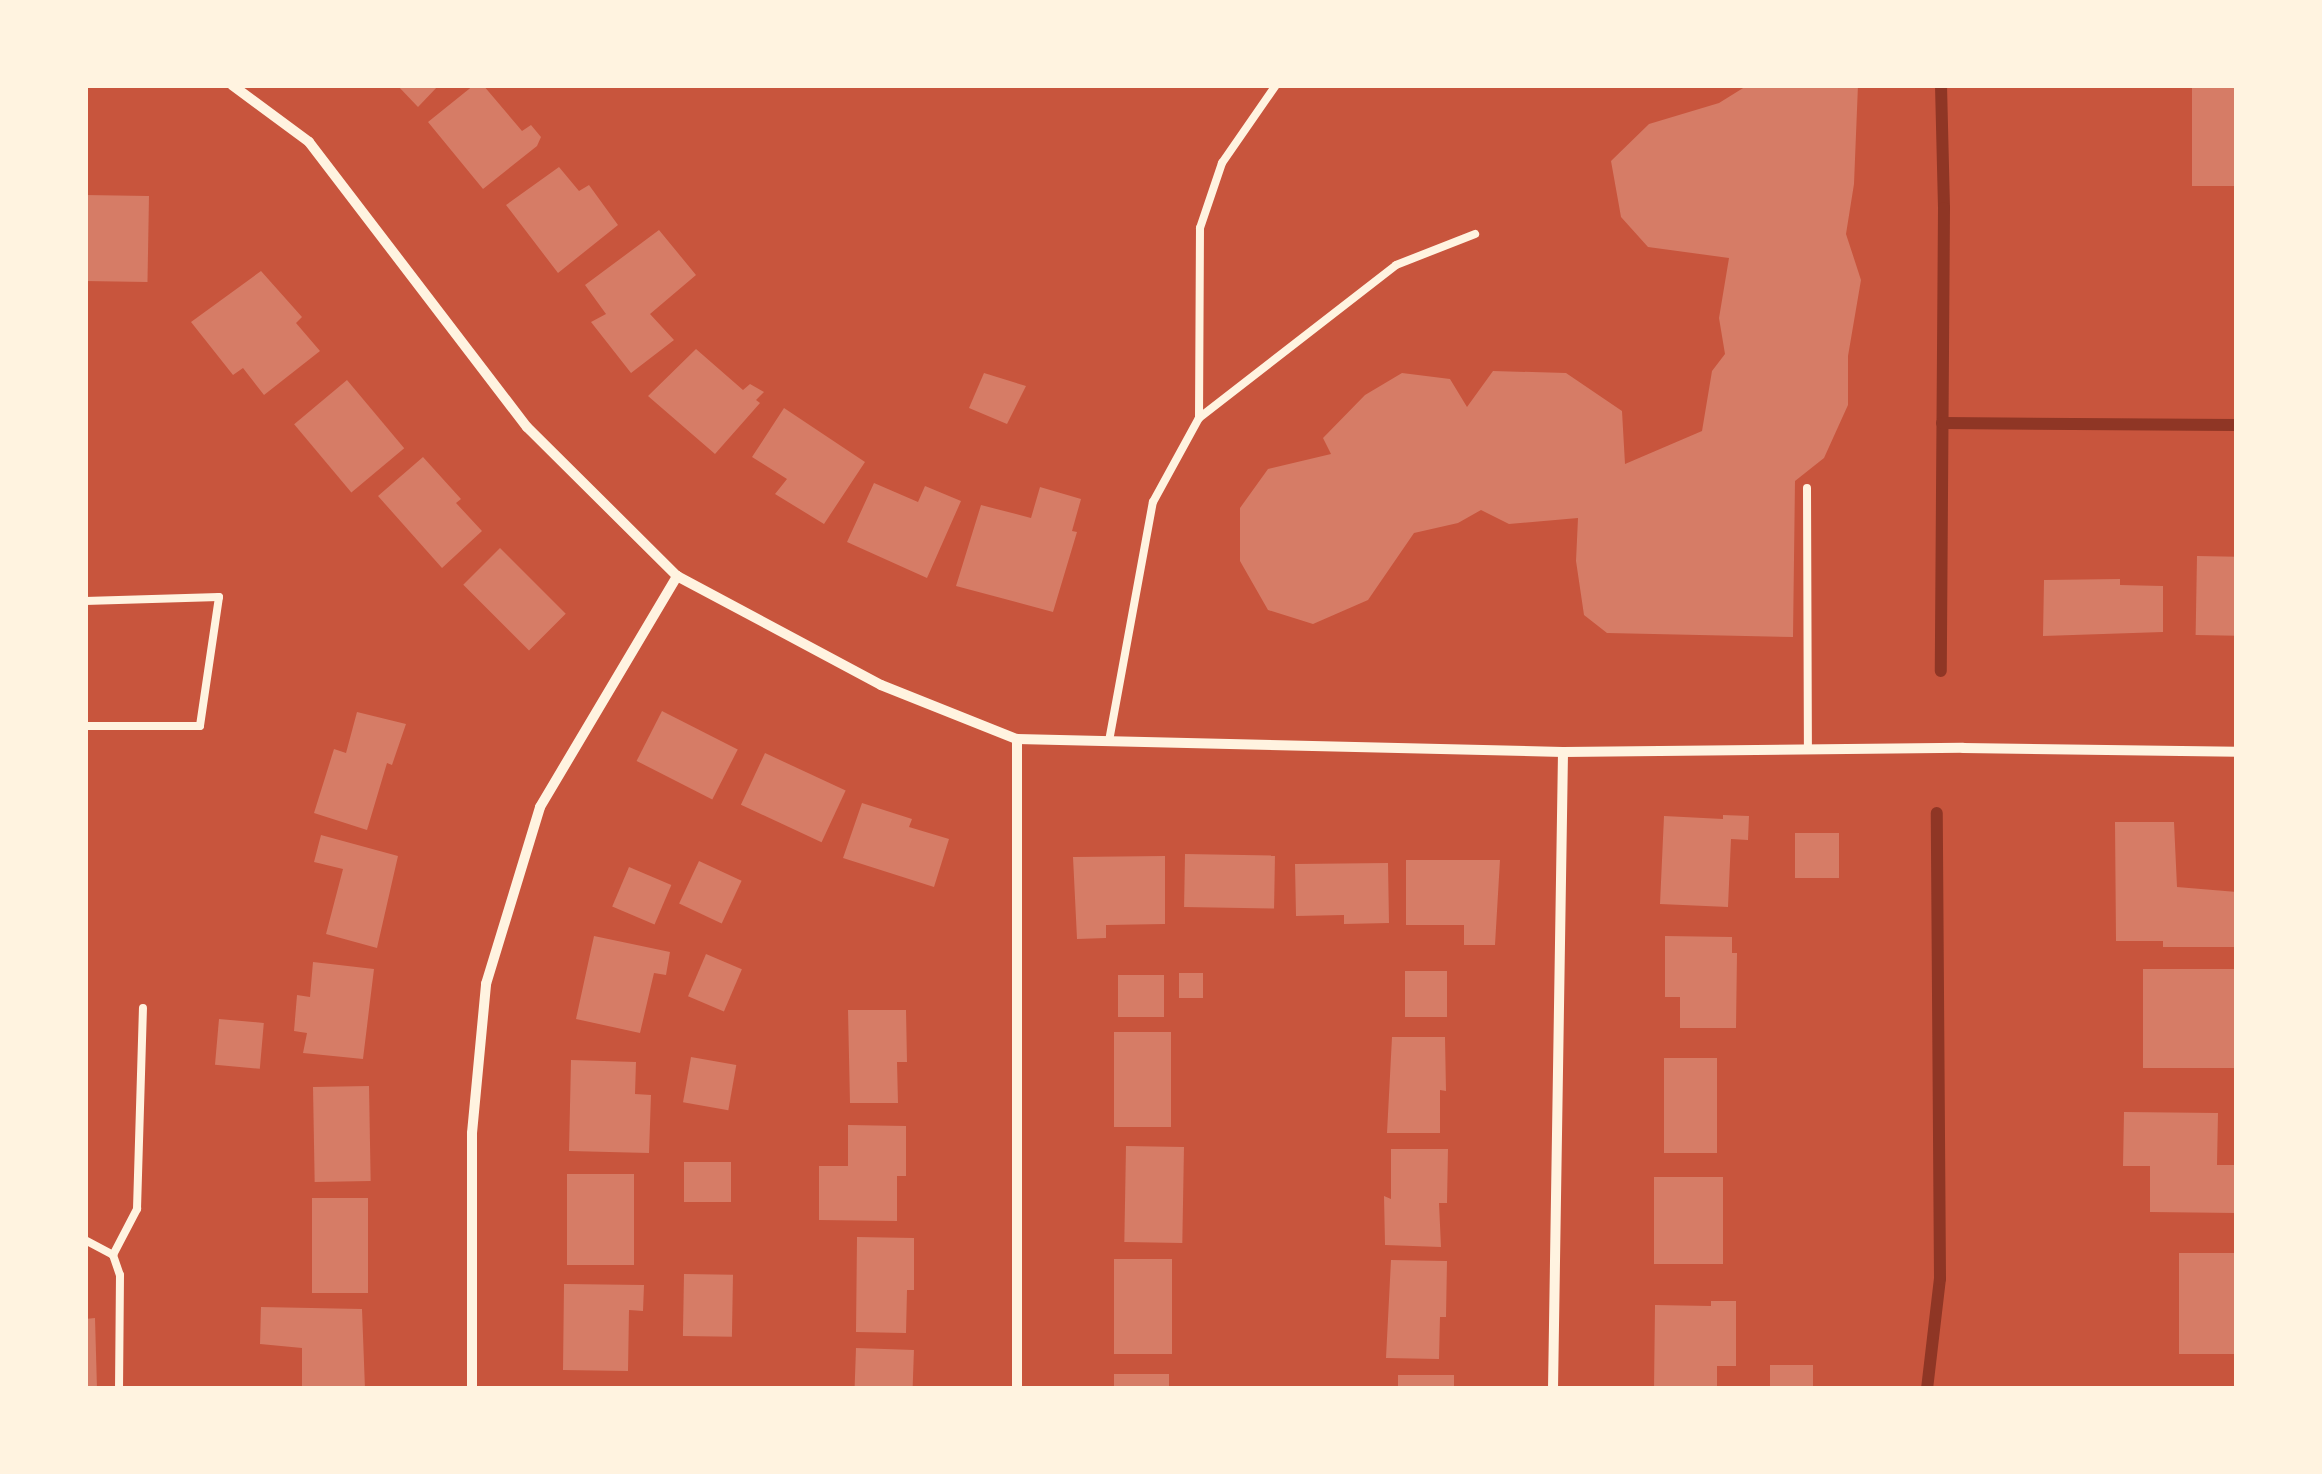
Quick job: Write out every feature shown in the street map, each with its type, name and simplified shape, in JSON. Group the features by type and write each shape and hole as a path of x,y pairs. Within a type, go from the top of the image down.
{"street":[{"path":"232,85 308,142 526,427 676,576 881,685 1017,739 1734,754 1808,749 2237,752"},
{"path":"472,1389 472,1133 486,984 540,807 676,576"},
{"path":"1017,739 1017,1389"},
{"path":"1552,1389 1563,752"}],"lane":[{"path":"1199,418 1200,228 1222,162 1276,85"},
{"path":"1110,741 1153,502 1199,418 1396,264 1475,234"},
{"path":"1807,488 1808,749"},
{"path":"85,601 219,597 200,726 85,726"},
{"path":"113,1255 138,1210 143,1008"},
{"path":"85,1240 113,1255 120,1275 119,1389"}],"building":[{"path":"397,85 439,85 418,107"},
{"path":"474,85 483,85 522,131 531,125 541,137 537,146 483,189 428,122"},
{"path":"1748,85 1858,85 1854,184 1846,234 1861,280 1848,356 1848,405 1824,458 1795,481 1793,637 1607,633 1584,615 1576,561 1578,518 1509,524 1481,510 1458,523 1414,533 1368,600 1313,624 1268,610 1240,561 1240,508 1268,469 1331,454 1323,438 1365,395 1402,373 1450,379 1467,407 1493,371 1566,373 1622,411 1625,464 1702,431 1712,371 1725,354 1719,318 1729,258 1648,247 1621,217 1611,161 1649,124 1719,103"},
{"path":"2192,86 2237,86 2237,186 2192,186"},
{"path":"559,167 579,191 589,185 618,225 558,273 506,205"},
{"path":"85,195 149,196 147,282 85,281"},
{"path":"659,230 696,275 650,314 674,340 631,373 591,322 606,314 585,285"},
{"path":"261,271 302,317 296,323 320,351 264,395 243,368 233,375 191,322"},
{"path":"696,349 743,390 750,384 764,392 756,400 760,403 715,454 648,396"},
{"path":"984,373 1026,386 1007,424 969,408"},
{"path":"347,380 404,448 351,493 294,424"},
{"path":"784,408 865,462 824,524 775,494 787,479 752,457"},
{"path":"423,457 461,499 456,503 482,531 442,568 378,496"},
{"path":"874,483 918,502 925,486 961,501 927,578 847,542"},
{"path":"1040,487 1081,499 1072,531 1077,532 1053,612 956,586 981,505 1031,518"},
{"path":"500,548 566,614 529,651 463,585"},
{"path":"2197,556 2237,557 2236,636 2196,635"},
{"path":"2120,579 2120,585 2163,586 2163,632 2043,636 2044,580"},
{"path":"662,711 738,750 712,799 637,761"},
{"path":"357,712 406,724 392,765 387,763 367,830 314,813 334,749 346,753"},
{"path":"765,753 846,791 822,842 741,805"},
{"path":"862,803 912,819 909,827 949,839 934,887 843,858"},
{"path":"1723,815 1749,816 1748,840 1731,839 1728,907 1660,904 1664,816 1723,819"},
{"path":"2115,822 2174,822 2177,887 2237,892 2237,947 2163,947 2163,941 2116,941"},
{"path":"1795,833 1839,833 1839,878 1795,878"},
{"path":"321,835 398,856 377,948 326,934 343,869 314,862"},
{"path":"1185,854 1275,856 1274,909 1184,907"},
{"path":"1165,856 1165,924 1106,925 1106,938 1077,939 1073,857"},
{"path":"1406,860 1500,860 1495,945 1464,945 1464,925 1406,925"},
{"path":"699,861 742,881 722,923 679,904"},
{"path":"1388,863 1389,923 1344,924 1344,915 1296,916 1295,864"},
{"path":"629,867 671,885 655,925 612,907"},
{"path":"594,936 670,952 666,975 654,973 640,1033 576,1019"},
{"path":"1665,936 1732,937 1732,953 1737,953 1736,1028 1680,1028 1680,997 1665,997"},
{"path":"706,954 742,969 724,1012 688,996"},
{"path":"313,962 374,969 363,1059 303,1053 307,1033 294,1031 297,995 310,997"},
{"path":"2143,969 2237,969 2237,1068 2143,1068"},
{"path":"1405,971 1447,971 1447,1017 1405,1017"},
{"path":"1179,973 1203,973 1203,998 1179,998"},
{"path":"1118,975 1164,975 1164,1017 1118,1017"},
{"path":"848,1010 906,1010 907,1062 897,1062 898,1103 850,1103"},
{"path":"219,1019 264,1023 260,1069 215,1065"},
{"path":"1114,1032 1171,1032 1171,1127 1114,1127"},
{"path":"1392,1037 1445,1037 1446,1091 1440,1090 1440,1133 1387,1133"},
{"path":"691,1057 736,1065 728,1110 683,1102"},
{"path":"1664,1058 1717,1058 1717,1153 1664,1153"},
{"path":"571,1060 636,1062 635,1094 651,1095 649,1153 569,1151"},
{"path":"369,1086 371,1181 315,1182 313,1087"},
{"path":"2124,1112 2218,1113 2217,1165 2237,1165 2237,1213 2150,1212 2150,1166 2123,1166"},
{"path":"848,1125 906,1126 906,1176 897,1176 897,1221 819,1220 819,1166 848,1166"},
{"path":"1126,1146 1184,1147 1182,1243 1124,1242"},
{"path":"1391,1149 1448,1149 1447,1203 1439,1203 1441,1247 1385,1245 1384,1196 1391,1199"},
{"path":"684,1162 731,1162 731,1202 684,1202"},
{"path":"567,1174 634,1174 634,1265 567,1265"},
{"path":"1654,1177 1723,1177 1723,1264 1654,1264"},
{"path":"312,1198 368,1198 368,1293 312,1293"},
{"path":"857,1237 914,1238 914,1290 907,1290 906,1333 856,1332"},
{"path":"2179,1253 2237,1253 2237,1354 2179,1354"},
{"path":"1114,1259 1172,1259 1172,1354 1114,1354"},
{"path":"1391,1260 1447,1261 1446,1317 1440,1317 1439,1359 1386,1358"},
{"path":"684,1274 733,1275 732,1337 683,1336"},
{"path":"564,1284 644,1285 643,1311 629,1310 628,1371 563,1370"},
{"path":"1711,1301 1736,1301 1736,1366 1717,1366 1717,1389 1654,1389 1655,1305 1711,1306"},
{"path":"261,1307 362,1309 365,1389 302,1389 302,1348 260,1344"},
{"path":"95,1318 97,1389 85,1389 85,1319"},
{"path":"856,1348 914,1350 913,1389 855,1389"},
{"path":"1770,1365 1813,1365 1813,1389 1770,1389"},
{"path":"1114,1374 1169,1374 1169,1389 1114,1389"},
{"path":"1398,1375 1454,1375 1454,1389 1398,1389"}],"waterway":[{"path":"1941,85 1941,671"},
{"path":"1942,423 2237,425"},
{"path":"1927,1389 1940,1279 1937,813"}]}
